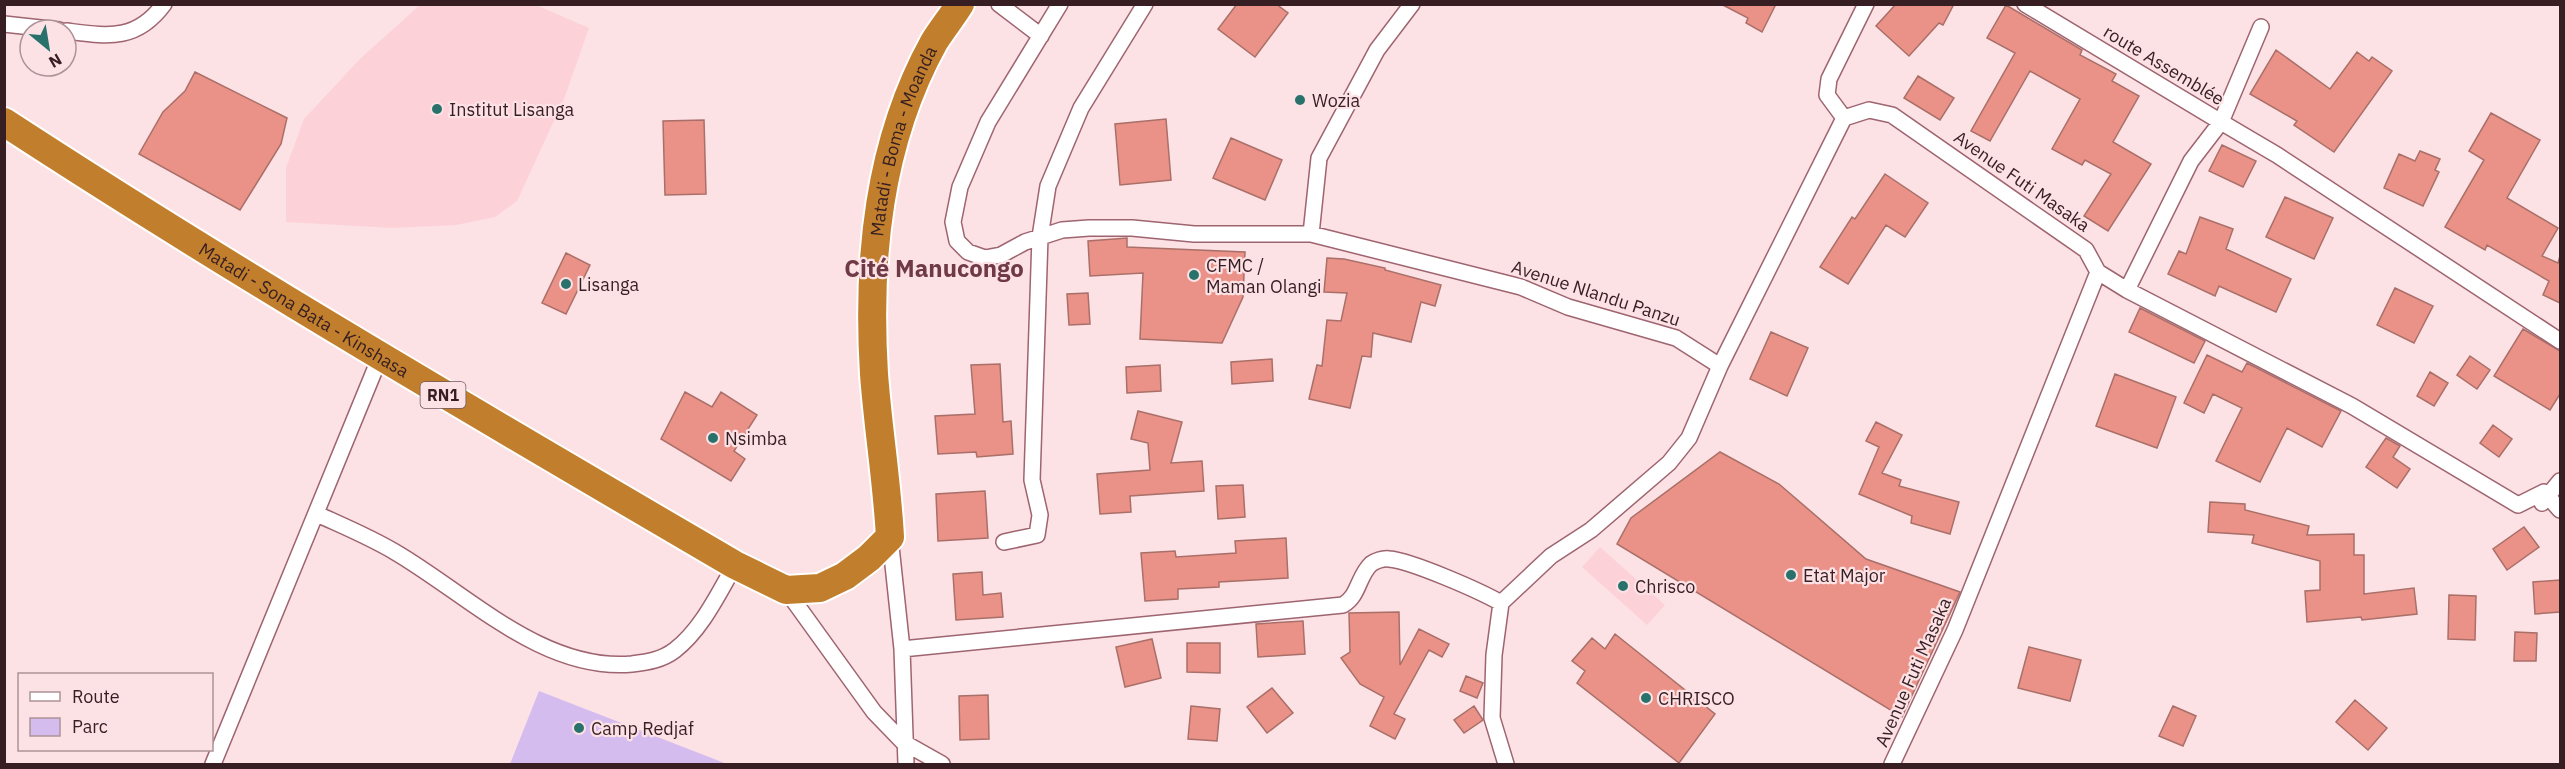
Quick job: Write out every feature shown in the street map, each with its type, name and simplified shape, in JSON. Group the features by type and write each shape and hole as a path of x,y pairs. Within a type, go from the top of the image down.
{"highway":[{"name":"Matadi - Boma - Moanda","path":"890,537 888,496 874,373 874,261 881,187 900,120 934,42 960,4"},
{"name":"Matadi - Sona Bata - Kinshasa","path":"4,122 380,357 735,565 786,590 820,588 846,576 890,537"}],"street":[{"path":"78,32 121,35 142,26 164,4"},
{"path":"999,4 1041,36 1060,4"},
{"path":"1004,542 1037,536 1040,515 1032,480 1040,237 1048,186 1081,108 1145,4"},
{"path":"1311,234 1319,158 1377,50 1412,4"},
{"path":"1506,765 1492,718 1494,655 1501,603 1551,556 1591,530 1669,463 1689,438 1720,366 1844,118 1827,95 1829,79 1866,4"},
{"name":"route Assemblée","path":"2025,4 2277,155 2560,341"},
{"path":"2127,290 2191,161 2221,122 2261,27"},
{"name":"Avenue Nlandu Panzu","path":"1041,36 988,122 960,187 953,222 957,241 968,252 985,258 1001,255 1040,237 1062,230 1089,228 1132,228 1194,234 1311,234 1521,287 1568,307 1677,338 1720,366"},
{"name":"Avenue Futi Masaka","path":"1844,118 1869,110 1892,115 2086,250 2098,272 1955,630 1892,765"},
{"path":"2098,272 2127,290 2352,406 2518,505 2546,495 2560,481"},
{"path":"213,765 380,357"},
{"path":"2546,495 2560,510"},
{"path":"317,514 394,551 532,640 578,660 615,665 652,662 675,650 703,620 735,565"},
{"path":"890,537 902,649 903,742 906,765"},
{"path":"902,649 1343,606 1351,601 1363,574 1373,562 1387,558 1404,562 1487,594 1501,603"},
{"path":"786,590 874,712 903,742 942,765"}],"shaded area":[{"name":"Institut Lisanga","path":"420,5 536,5 589,28 564,99 517,201 495,217 456,225 393,228 286,222 286,168 304,119 360,59"},
{"name":"Chrisco","path":"1600,547 1665,605 1647,625 1582,567"}],"green space":[{"name":"Camp Redjaf","path":"539,691 727,764 510,764"}],"building":[{"path":"1237,4 1276,4 1288,13 1255,57 1218,29"},
{"path":"1721,4 1776,4 1762,32 1746,23 1748,18"},
{"path":"1896,4 1954,4 1943,25 1939,23 1909,56 1876,26"},
{"path":"2006,5 2082,50 2080,55 2116,74 2112,81 2139,96 2113,142 2151,164 2108,231 2084,216 2111,174 2085,160 2082,165 2052,149 2080,99 2030,71 1990,141 1971,131 2015,53 1987,38"},
{"path":"2276,50 2330,89 2357,52 2369,61 2372,57 2392,71 2334,152 2294,125 2297,121 2250,94"},
{"path":"195,72 287,118 281,144 240,210 139,154 163,112 185,91"},
{"path":"1918,76 1954,98 1940,120 1904,98"},
{"path":"2491,113 2540,140 2507,198 2558,228 2542,256 2558,263 2560,256 2560,303 2543,295 2549,281 2487,245 2485,250 2445,227 2484,160 2469,151"},
{"path":"1166,119 1171,180 1120,185 1115,124"},
{"path":"704,120 706,194 665,195 663,121"},
{"path":"1231,138 1282,160 1265,200 1213,178"},
{"path":"2222,145 2256,161 2243,187 2209,171"},
{"path":"2420,151 2440,159 2435,170 2439,172 2423,206 2384,188 2399,154 2415,161"},
{"path":"1885,174 1928,203 1905,237 1886,225 1848,284 1820,267 1852,217 1855,219"},
{"path":"2285,197 2333,218 2314,259 2266,237"},
{"path":"2200,217 2233,229 2226,249 2291,279 2276,312 2219,286 2215,296 2168,274 2179,251 2186,254"},
{"name":"CFMC / Maman Olangi","path":"1127,238 1127,247 1245,252 1243,297 1222,343 1140,339 1143,273 1090,276 1088,241"},
{"name":"Lisanga","path":"566,253 590,265 566,314 542,303"},
{"path":"1327,258 1344,259 1385,268 1385,270 1441,285 1435,306 1421,302 1411,342 1373,333 1371,357 1362,356 1350,408 1309,399 1317,365 1322,366 1327,320 1341,321 1347,293 1324,292"},
{"path":"2395,288 2433,306 2414,343 2377,325"},
{"path":"1088,293 1090,324 1069,325 1067,294"},
{"path":"2140,308 2205,341 2194,363 2129,332"},
{"path":"2523,329 2560,351 2560,394 2550,410 2494,376"},
{"path":"1771,332 1808,348 1787,396 1750,379"},
{"path":"2207,355 2242,372 2247,363 2341,411 2322,447 2287,428 2260,482 2216,461 2242,408 2213,394 2204,413 2184,403"},
{"path":"2470,356 2490,370 2477,389 2457,375"},
{"path":"1272,359 1273,381 1232,384 1231,362"},
{"path":"1000,364 1003,422 1011,421 1013,454 977,457 976,452 938,454 935,416 975,414 971,365"},
{"path":"1160,365 1161,391 1127,393 1126,367"},
{"path":"2430,372 2448,383 2434,406 2417,396"},
{"path":"2115,374 2176,397 2157,448 2096,426"},
{"name":"Nsimba","path":"685,392 712,407 721,392 757,415 734,451 745,459 731,481 661,439"},
{"path":"1138,411 1182,422 1171,463 1202,461 1204,491 1130,496 1131,512 1100,514 1097,474 1150,470 1148,443 1131,439"},
{"path":"1876,422 1902,435 1882,473 1901,480 1899,486 1959,502 1950,534 1911,523 1912,516 1859,494 1879,447 1866,441"},
{"path":"2493,425 2512,439 2499,457 2480,443"},
{"path":"2386,438 2400,446 2393,457 2410,469 2397,488 2366,467"},
{"name":"Etat Major","path":"1720,452 1779,484 1866,559 1960,592 1902,717 1617,544 1631,518"},
{"path":"1243,485 1245,517 1218,519 1216,486"},
{"path":"985,491 988,538 938,541 936,494"},
{"path":"2210,502 2245,504 2245,510 2309,526 2307,535 2354,534 2354,555 2364,555 2364,594 2414,588 2417,614 2362,620 2361,617 2307,622 2305,591 2320,590 2320,561 2252,543 2254,535 2208,532"},
{"path":"2524,527 2539,547 2507,570 2493,549"},
{"path":"1286,538 1288,578 1219,582 1219,587 1178,589 1178,599 1145,601 1141,553 1175,551 1176,557 1236,553 1235,541"},
{"path":"982,572 983,595 1001,593 1003,617 956,620 953,574"},
{"path":"2560,580 2560,612 2535,614 2533,582"},
{"path":"2449,595 2476,596 2475,640 2448,639"},
{"path":"1399,612 1400,665 1419,629 1449,644 1442,657 1429,650 1394,714 1405,719 1395,739 1370,726 1384,697 1360,684 1341,658 1350,652 1349,613"},
{"path":"1303,621 1305,654 1258,657 1256,624"},
{"path":"2515,632 2537,633 2536,661 2514,661"},
{"name":"CHRISCO","path":"1615,634 1715,714 1679,763 1577,683 1585,671 1572,661 1592,638 1605,649"},
{"path":"1152,639 1161,678 1125,687 1116,647"},
{"path":"1187,643 1220,643 1220,673 1187,672"},
{"path":"2029,647 2081,660 2070,701 2018,688"},
{"path":"1466,676 1483,683 1477,698 1460,691"},
{"path":"1272,688 1293,713 1267,733 1247,707"},
{"path":"988,695 989,739 960,740 959,696"},
{"path":"2355,700 2387,728 2368,750 2336,722"},
{"path":"1191,706 1220,709 1217,741 1188,739"},
{"path":"1474,706 1483,720 1464,733 1454,720"},
{"path":"2173,706 2196,716 2183,746 2159,736"}],"place":[{"name":"Wozia","path":"1300,100"},
{"name":"Institut Lisanga","path":"437,109"},
{"name":"CFMC / Maman Olangi","path":"1194,275"},
{"name":"Lisanga","path":"566,284"},
{"name":"Nsimba","path":"713,438"},
{"name":"Etat Major","path":"1791,575"},
{"name":"Chrisco","path":"1623,586"},
{"name":"CHRISCO","path":"1646,698"},
{"name":"Camp Redjaf","path":"579,728"}],"district":[{"name":"Cité Manucongo","path":"934,268"}]}
